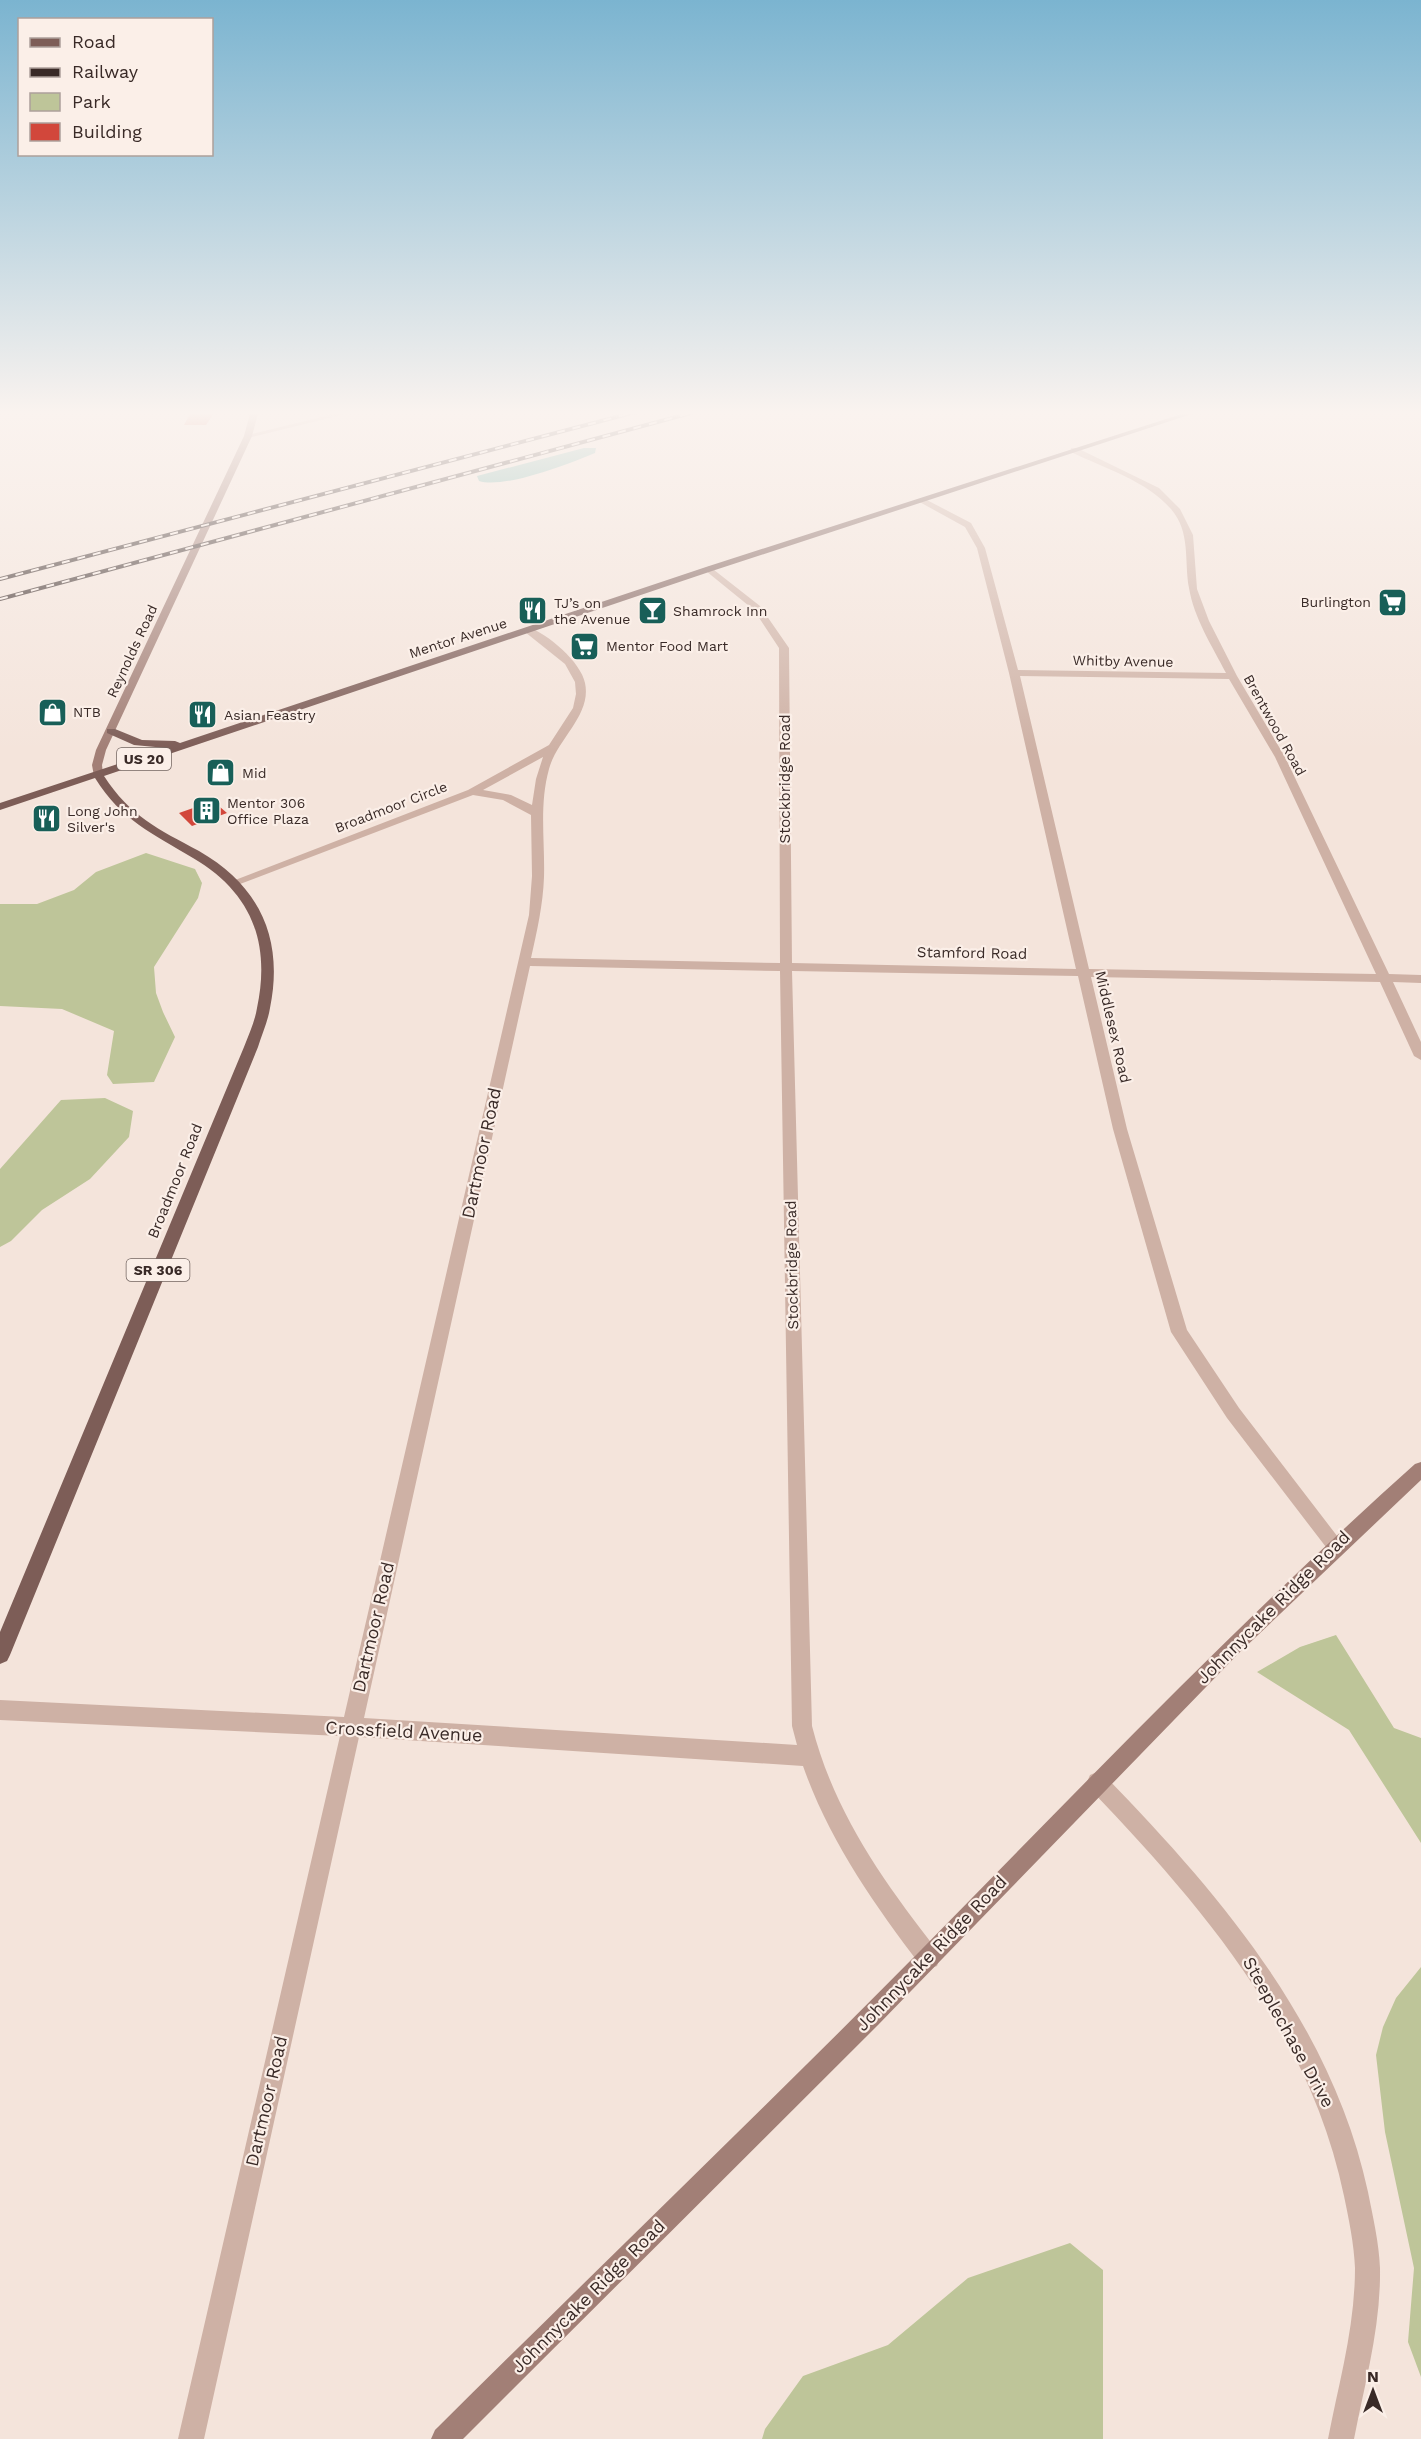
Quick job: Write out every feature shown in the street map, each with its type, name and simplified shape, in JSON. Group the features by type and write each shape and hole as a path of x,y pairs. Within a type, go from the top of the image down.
{"main road":[{"name":"Reynolds Road","path":"98,774 98,758 207,524"},
{"name":"Mentor Avenue","path":"0,807 846,524"},
{"path":"111,731 122,739 138,744 190,744"},
{"name":"Broadmoor Road","path":"0,1655 251,1047 264,1009 268,976 267,946 255,910 236,882 195,854 138,823 106,788 98,774"},
{"name":"Johnnycake Ridge Road","path":"444,2439 929,1958 1097,1782 1335,1545 1421,1469"}],"street":[{"name":"Middlesex Road","path":"966,524 981,548 1014,672 1120,1129 1179,1332 1233,1413 1335,1545"},
{"name":"Brentwood Road","path":"1183,524 1189,535 1193,589 1204,621 1232,676 1280,757 1421,1056"},
{"name":"Stockbridge Road","path":"709,568 757,608 784,648 786,967 800,1698 808,1756 827,1802 861,1864 929,1958"},
{"name":"Dartmoor Road","path":"192,2439 536,904 538,793 552,747 579,708 580,679 577,670 566,658 528,630"},
{"name":"Whitby Avenue","path":"1014,672 1232,676"},
{"name":"Broadmoor Circle","path":"236,882 472,792 552,747"},
{"path":"472,792 507,796 524,803 537,814"},
{"name":"Stamford Road","path":"523,962 1421,979"},
{"name":"Crossfield Avenue","path":"0,1710 351,1727 808,1756"},
{"name":"Steeplechase Drive","path":"1097,1782 1186,1878 1240,1945 1285,2016 1323,2086 1339,2124 1357,2187 1367,2275 1364,2322 1357,2369 1341,2439"}],"green space":[{"path":"146,853 195,869 202,883 198,898 154,967 156,993 175,1037 154,1082 113,1084 107,1075 114,1031 62,1009 0,1006 0,904 37,904 74,890 96,872"},
{"path":"105,1098 133,1111 129,1137 90,1179 42,1210 11,1241 0,1247 0,1169 61,1100"},
{"path":"1336,1635 1394,1728 1421,1738 1421,1843 1349,1730 1257,1672 1300,1647"},
{"path":"1421,1967 1421,2377 1408,2342 1414,2268 1385,2132 1376,2055 1383,2027 1396,1998"},
{"path":"1070,2243 1103,2270 1103,2439 762,2439 765,2429 803,2376 888,2345 968,2278"}],"building":[{"name":"Mentor 306 Office Plaza","path":"213,801 227,813 192,826 179,813"}],"railway":[{"path":"0,579 210,524"},
{"path":"0,599 279,524"}],"place":[{"name":"Burlington","path":"1392,602"},
{"name":"TJ’s on the Avenue","path":"533,611"},
{"name":"Shamrock Inn","path":"652,611"},
{"name":"Mentor Food Mart","path":"585,646"},
{"name":"NTB","path":"52,712"},
{"name":"Asian Feastry","path":"203,715"},
{"name":"Mid","path":"221,773"},
{"name":"Mentor 306 Office Plaza","path":"206,811"},
{"name":"Long John Silver's","path":"46,819"}]}
